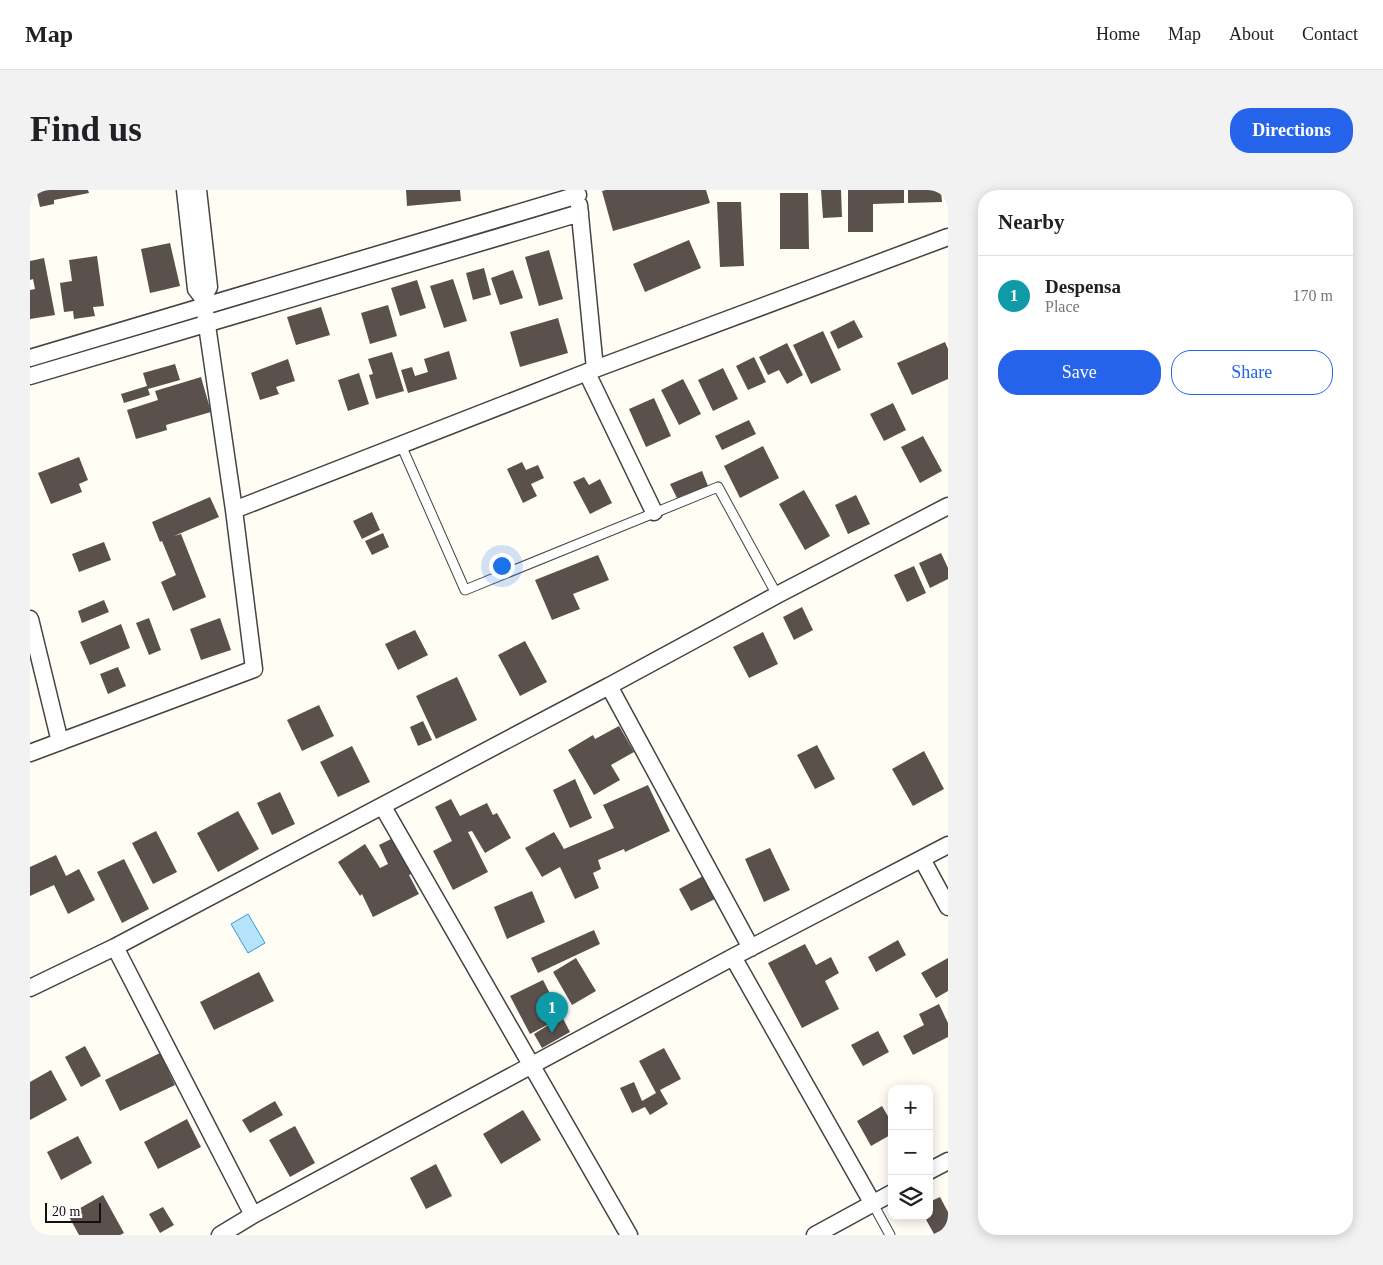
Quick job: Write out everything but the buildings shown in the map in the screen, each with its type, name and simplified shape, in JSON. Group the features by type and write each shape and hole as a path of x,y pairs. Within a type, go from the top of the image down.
{"street":[{"path":"30,753 254,669 234,510 207,324 203,302 196,289 185,190"},
{"path":"198,190 209,287 203,302"},
{"path":"30,358 203,302 578,193 591,371 654,512"},
{"path":"30,376 580,213"},
{"path":"234,510 591,371 948,237"},
{"path":"30,988 115,948 383,807 777,595 948,506"},
{"path":"30,620 60,742"},
{"path":"609,686 751,948"},
{"path":"383,807 629,1235"},
{"path":"220,1235 253,1215 532,1064 948,846"},
{"path":"922,859 948,907"},
{"path":"115,948 253,1215"},
{"path":"733,957 873,1204"},
{"path":"933,1170 948,1161"},
{"path":"815,1235 888,1195"}],"lane":[{"path":"401,445 464,590 718,487 777,595"},
{"path":"873,1204 890,1235"}],"green space":[{"path":"555,210 556,212 224,310 223,308"},
{"path":"187,319 188,321 30,369 30,364"}],"water":[{"path":"248,914 265,943 248,953 231,924"}],"place":[{"name":"Despensa","path":"552,1033"}]}
